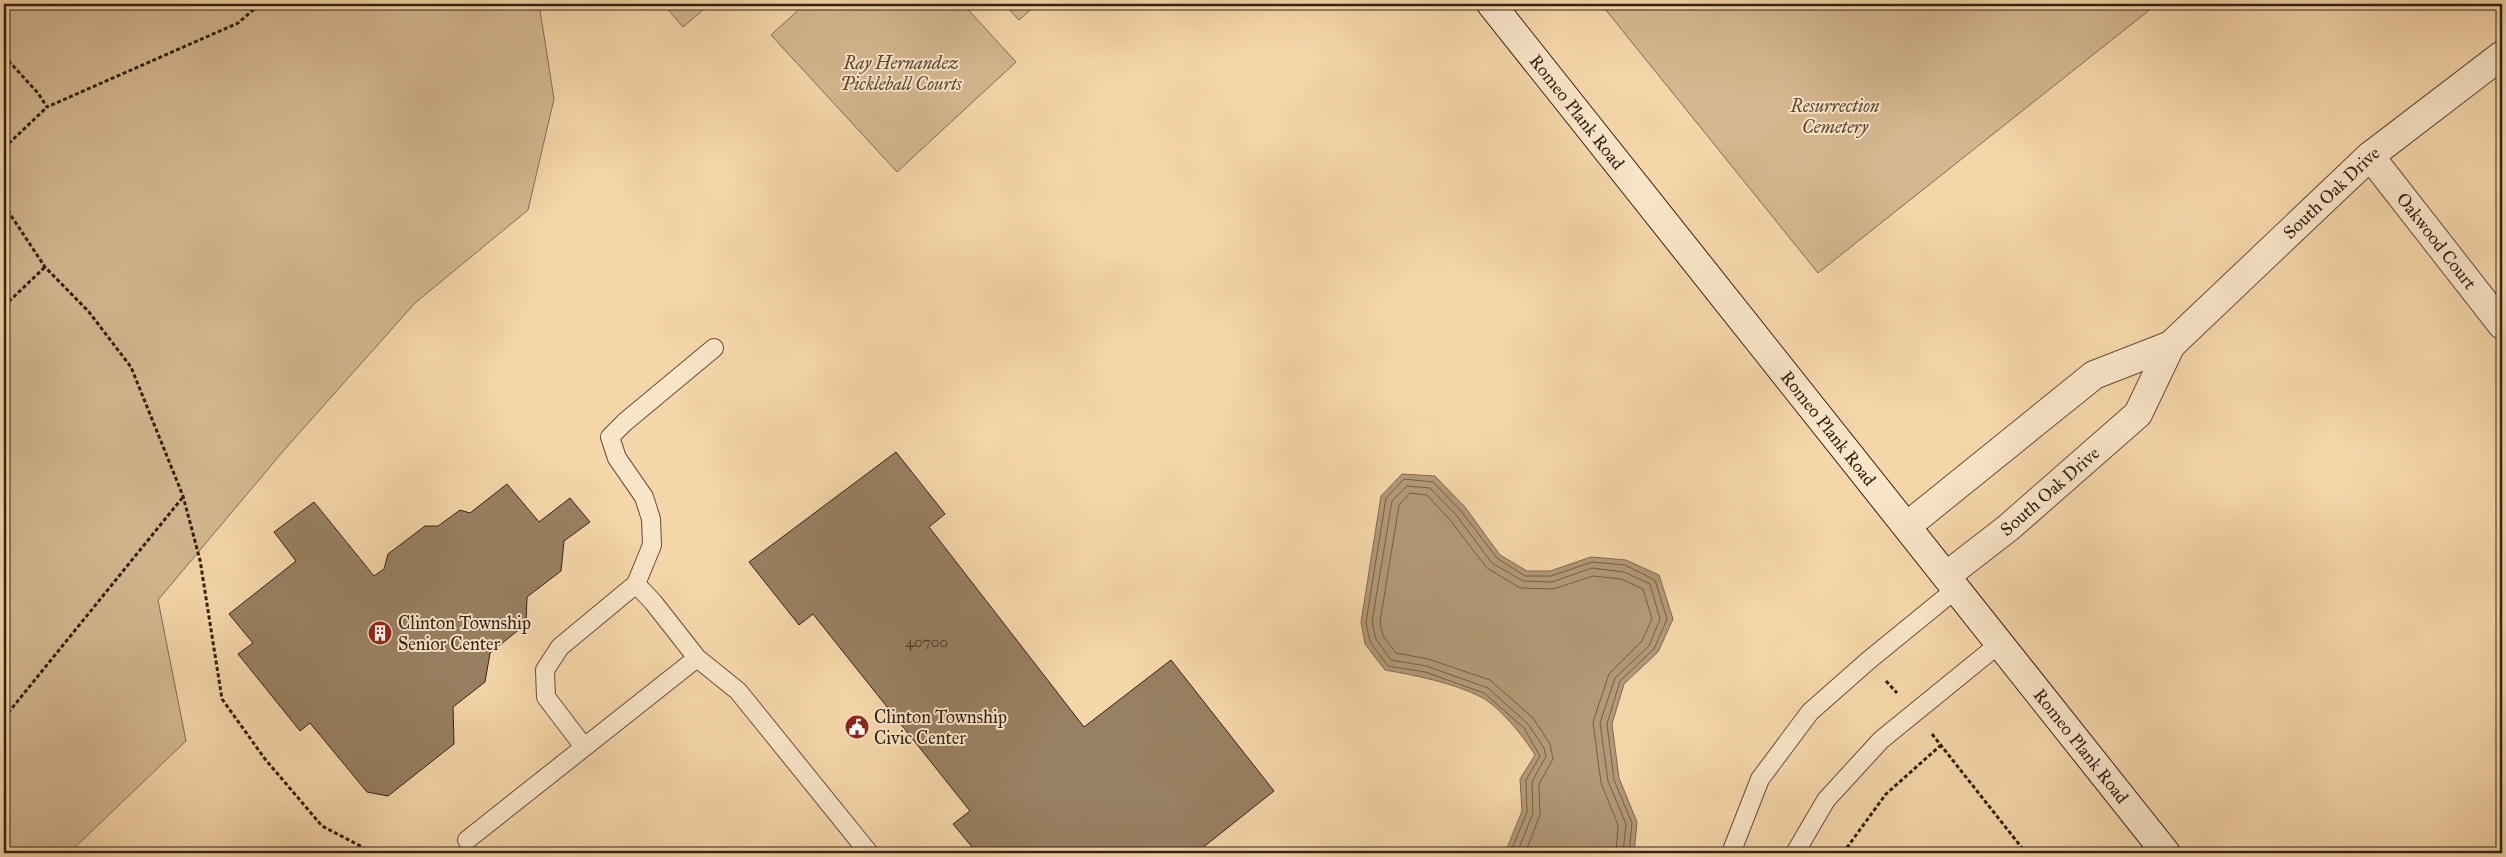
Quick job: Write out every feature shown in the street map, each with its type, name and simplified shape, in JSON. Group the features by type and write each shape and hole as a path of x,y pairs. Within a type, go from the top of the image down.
{"street":[{"name":"Romeo Plank Road","path":"1491,4 2166,853"},
{"name":"South Oak Drive","path":"1951,582 2008,528 2138,414 2171,345 2370,156 2502,55"},
{"name":"Oakwood Court","path":"2370,156 2502,325"},
{"name":"South Oak Drive","path":"1907,526 2094,375 2171,345"}],"lane":[{"path":"584,748 546,697 545,670 560,647 636,584 652,545 651,519 644,497 617,458 610,437 625,422 714,348"},
{"path":"1731,853 1760,779 1810,712 1869,660 1951,582"},
{"path":"636,584 653,602 697,658 738,691 869,853"},
{"path":"1795,853 1826,800 1881,740 1999,644"},
{"path":"467,840 697,658"}],"path":[{"path":"4,148 47,107 238,23 260,4"},
{"path":"4,56 38,93 47,107"},
{"path":"4,205 45,266 89,312 131,367 183,496 200,560 222,699 265,759 322,826 374,853"},
{"path":"4,306 45,266"},
{"path":"4,718 183,496"},
{"path":"1880,674 1901,698"},
{"path":"1931,733 2026,853"},
{"path":"1844,853 1886,794 1942,745"}],"green space":[{"path":"4,4 539,4 554,99 528,210 415,303 285,449 158,600 186,741 69,853 4,853"},
{"path":"663,4 710,4 683,27"},
{"name":"Ray Hernandez Pickleball Courts","path":"805,4 963,4 1016,62 897,172 771,35"},
{"path":"1004,4 1037,4 1019,20"},
{"name":"Resurrection Cemetery","path":"1601,4 2157,4 1818,273"}],"water":[{"path":"1402,474 1435,476 1465,507 1500,555 1527,571 1550,571 1591,557 1626,560 1659,575 1673,619 1658,652 1624,684 1612,724 1619,778 1637,822 1634,853 1505,853 1522,811 1520,779 1535,755 1504,715 1481,697 1446,684 1385,670 1365,644 1361,622 1381,496"}],"building":[{"name":"Clinton Township Civic Center","path":"896,452 945,514 929,527 1084,727 1171,660 1274,791 1196,853 977,853 953,824 970,811 813,614 799,625 749,562"},
{"name":"Clinton Township Senior Center","path":"507,484 539,522 570,498 590,522 564,541 561,571 527,597 526,624 490,653 485,682 453,707 454,744 388,796 367,792 310,723 300,731 238,654 253,643 229,614 296,561 274,532 314,502 374,576 384,569 388,554 425,526 438,526 460,510 470,513"}],"place":[{"name":"Clinton Township Senior Center","path":"380,633"},
{"name":"Clinton Township Civic Center","path":"857,727"}]}
